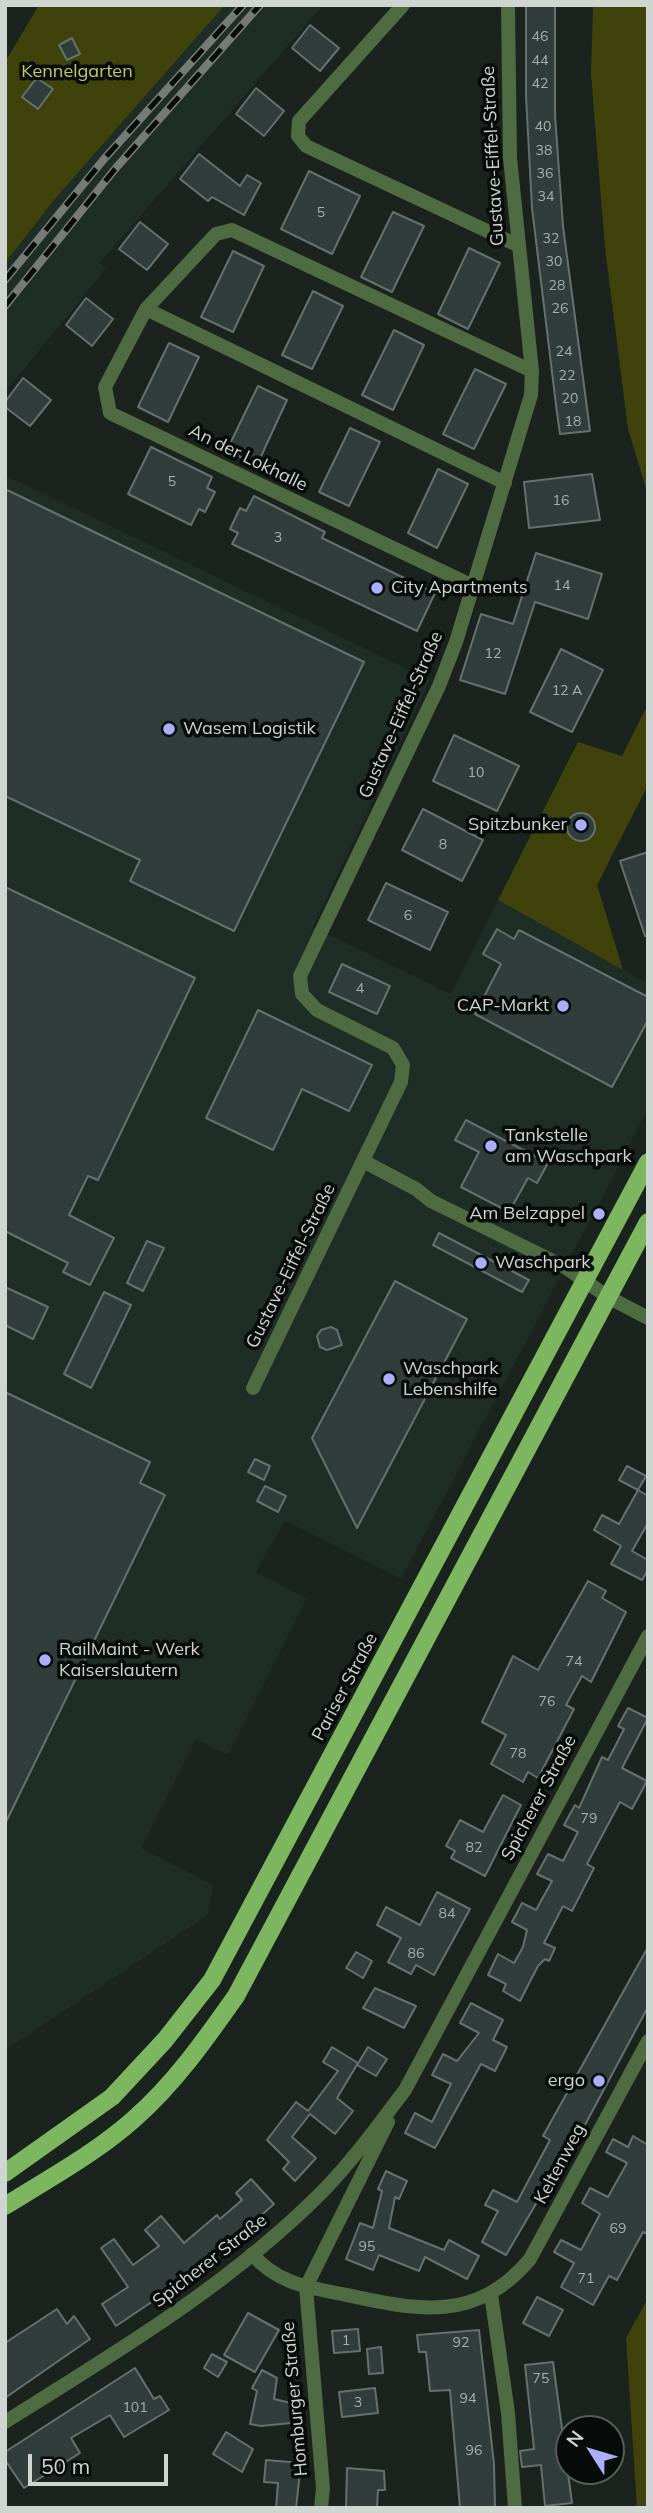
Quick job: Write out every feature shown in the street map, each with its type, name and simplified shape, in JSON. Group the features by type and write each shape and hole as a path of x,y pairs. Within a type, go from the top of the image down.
{"main road":[{"name":"Pariser Straße","path":"5,2173 112,2097 165,2040 212,1980 648,1162"},
{"path":"5,2206 70,2165 133,2120 192,2058 236,1996 648,1222"}],"street":[{"path":"403,5 299,121 298,136 306,146 517,245"},
{"name":"Gustave-Eiffel-Straße","path":"253,1388 401,1082 403,1065 393,1048 317,1010 302,994 300,976 439,686 531,396 532,371 517,245 509,145 508,5"},
{"name":"An der Lokhalle","path":"472,586 110,413 105,387 146,309 216,234 232,230 532,371"},
{"path":"146,309 505,483"},
{"path":"363,1161 416,1189 431,1201 585,1280 608,1297 648,1318"},
{"name":"Spicherer Straße","path":"306,2287 405,2090 648,1636"},
{"name":"Keltenweg","path":"252,2254 269,2272 288,2283 431,2310 491,2294 516,2275 530,2259 648,2041"},
{"name":"Spicherer Straße","path":"5,2422 163,2323 252,2254 325,2189 405,2090"},
{"name":"Homburger Straße","path":"306,2287 323,2488 321,2508"},
{"path":"491,2294 508,2413 515,2508"}],"shaded area":[{"path":"225,5 323,5 100,263 106,269 5,392 5,263 54,200"},
{"path":"5,475 430,680 313,927 451,994 498,900 648,984 648,1110 401,1579 285,1521 256,1572 307,1598 228,1755 196,1739 141,1848 213,1885 208,1915 5,2050"}],"green space":[{"name":"Kennelgarten","path":"39,5 225,5 54,200 5,263 5,62"},
{"path":"593,5 648,5 648,495 628,429 605,248 591,74"},
{"path":"648,704 648,785 597,885 623,970 498,900 578,742 622,756"},
{"path":"648,2298 648,2508 637,2508 626,2338"}],"building":[{"path":"526,5 555,5 555,115 563,226 590,431 560,434 532,208 526,96"},
{"path":"310,25 339,48 320,71 292,48"},
{"path":"72,38 80,54 67,60 59,45"},
{"path":"35,80 40,80 53,89 38,109 22,97"},
{"path":"256,88 284,111 264,136 236,114"},
{"path":"199,154 240,186 247,175 261,183 244,215 212,197 208,201 180,179"},
{"path":"309,171 360,196 332,254 281,229"},
{"path":"393,212 424,226 392,292 361,277"},
{"path":"140,222 168,244 147,270 119,249"},
{"path":"469,248 500,263 468,329 438,314"},
{"path":"233,251 264,266 233,332 201,317"},
{"path":"313,291 343,306 312,369 282,355"},
{"path":"86,298 113,319 92,346 66,325"},
{"path":"394,330 424,345 393,410 362,395"},
{"path":"169,343 199,357 168,422 138,407"},
{"path":"475,369 506,384 474,449 443,434"},
{"path":"23,378 51,400 30,426 5,407 5,402"},
{"path":"258,386 287,400 257,465 227,450"},
{"path":"350,428 380,442 349,506 319,492"},
{"path":"151,447 212,477 207,488 215,492 205,512 199,509 191,525 128,494"},
{"path":"438,469 468,484 437,548 408,533"},
{"path":"592,474 600,520 529,528 524,482"},
{"name":"Wasem Logistik","path":"5,489 364,662 234,931 130,881 140,860 5,796"},
{"path":"254,496 325,532 322,538 435,593 417,631 232,544 238,533 230,529 240,508 246,511"},
{"path":"536,553 602,574 588,619 535,602 505,694 460,680 481,614 513,624"},
{"path":"561,649 603,670 572,732 530,712"},
{"path":"454,735 519,766 497,811 433,781"},
{"path":"423,809 483,840 462,881 402,850"},
{"name":"Spitzbunker","path":"581,813 591,817 595,827 591,837 581,841 571,837 567,827 571,817"},
{"path":"648,852 648,936 645,936 620,861"},
{"path":"386,883 448,912 430,950 368,920"},
{"path":"5,887 195,978 98,1180 88,1176 69,1215 114,1238 90,1285 63,1272 68,1263 5,1231"},
{"name":"CAP-Markt","path":"497,929 514,939 519,930 648,997 648,1020 612,1087 475,1014 501,964 483,954"},
{"path":"342,964 390,986 377,1014 329,992"},
{"path":"258,1010 372,1065 349,1111 302,1089 273,1150 206,1118"},
{"path":"466,1120 548,1163 537,1183 528,1178 509,1212 461,1187 479,1152 455,1140"},
{"name":"Waschpark","path":"439,1233 529,1280 522,1292 433,1245"},
{"path":"147,1241 164,1248 143,1291 127,1283"},
{"name":"Waschpark Lebenshilfe","path":"395,1281 467,1319 357,1528 312,1438"},
{"path":"5,1287 48,1307 33,1339 5,1325"},
{"path":"104,1292 131,1305 91,1388 64,1374"},
{"path":"331,1327 337,1330 342,1345 327,1350 320,1347 317,1336 321,1330"},
{"name":"RailMaint - Werk Kaiserslautern","path":"5,1392 150,1462 140,1483 165,1495 5,1824"},
{"path":"255,1459 270,1466 264,1480 248,1472"},
{"path":"627,1466 646,1476 638,1490 619,1480"},
{"path":"265,1486 286,1496 278,1512 257,1501"},
{"path":"638,1490 648,1496 648,1523 632,1551 648,1560 648,1570 642,1580 611,1564 621,1546 594,1530 602,1515 619,1524"},
{"path":"588,1581 606,1591 602,1598 626,1612 591,1682 582,1676 566,1705 574,1709 538,1778 528,1772 523,1782 491,1764 506,1735 482,1722 513,1656 538,1670"},
{"path":"628,1708 648,1718 622,1768 647,1781 632,1809 620,1802 587,1864 594,1868 572,1911 563,1906 544,1943 555,1948 549,1961 545,1959 538,1966 520,2001 503,1991 506,1984 488,1975 498,1954 514,1963 523,1947 527,1930 512,1922 522,1903 536,1910 552,1881 537,1874 548,1854 563,1861 578,1832 564,1825 575,1805 579,1808 602,1757 608,1760 624,1729 618,1726"},
{"path":"503,1795 521,1805 485,1876 451,1858 455,1851 446,1846 460,1820 483,1832"},
{"path":"437,1892 470,1909 434,1975 416,1965 411,1974 388,1962 401,1938 377,1925 386,1907 420,1925"},
{"path":"648,1947 648,2007 571,2151 568,2149 506,2255 482,2242 498,2211 485,2205 493,2190 517,2202 550,2140 543,2136"},
{"path":"356,1952 372,1961 363,1978 346,1968"},
{"path":"375,1988 416,2006 404,2028 363,2008"},
{"path":"471,2003 503,2020 493,2040 507,2047 495,2071 481,2064 435,2148 405,2133 415,2113 432,2122 451,2084 432,2075 443,2054 457,2061 479,2033 460,2023"},
{"path":"332,2047 358,2063 337,2098 353,2111 335,2134 310,2114 292,2137 316,2158 295,2181 283,2169 289,2162 267,2140 296,2102 308,2111 338,2071 323,2062"},
{"path":"368,2047 387,2059 376,2076 357,2065"},
{"path":"633,2136 648,2145 648,2234 643,2232 617,2280 609,2276 593,2305 561,2287 574,2263 554,2252 561,2240 581,2250 600,2214 582,2203 590,2188 608,2197 627,2163 606,2152 613,2139 628,2147"},
{"path":"386,2171 407,2181 399,2199 395,2197 389,2228 444,2250 449,2240 479,2256 467,2279 425,2257 419,2271 379,2255 373,2270 346,2259 360,2223 373,2228 382,2191 378,2189"},
{"path":"251,2179 274,2204 202,2268 116,2326 102,2304 128,2287 101,2248 114,2239 133,2265 159,2246 145,2230 161,2216 184,2243 217,2215 220,2219 242,2200 236,2193"},
{"path":"537,2297 563,2310 549,2336 523,2323"},
{"path":"57,2309 67,2324 74,2316 90,2339 5,2398 5,2343"},
{"path":"248,2313 279,2330 255,2372 224,2355"},
{"path":"358,2329 360,2351 334,2353 332,2331"},
{"path":"479,2330 494,2464 495,2508 460,2508 450,2390 430,2391 426,2352 419,2352 417,2335"},
{"path":"381,2347 383,2373 369,2374 367,2349"},
{"path":"212,2354 227,2362 218,2377 204,2368"},
{"path":"553,2362 560,2415 555,2415 555,2485 570,2485 572,2503 545,2506 541,2465 522,2467 520,2451 534,2449 525,2365"},
{"path":"135,2368 154,2399 160,2396 169,2410 124,2437 110,2415 71,2438 80,2453 24,2488 5,2460 5,2452"},
{"path":"262,2370 277,2378 274,2399 295,2404 291,2423 261,2426 250,2424 257,2391 252,2388"},
{"path":"375,2388 378,2413 342,2417 339,2392"},
{"path":"226,2432 253,2449 242,2472 213,2454"},
{"path":"266,2460 301,2463 296,2508 276,2508 278,2483 264,2482"},
{"path":"347,2468 384,2471 385,2490 378,2490 377,2508 346,2508"}],"railway":[{"path":"5,280 104,159 243,5"},
{"path":"5,306 115,169 260,5"}],"place":[{"name":"City Apartments","path":"377,588"},
{"name":"Wasem Logistik","path":"169,729"},
{"name":"Spitzbunker","path":"581,825"},
{"name":"CAP-Markt","path":"563,1006"},
{"name":"Tankstelle am Waschpark","path":"491,1146"},
{"name":"Am Belzappel","path":"599,1214"},
{"name":"Waschpark","path":"481,1263"},
{"name":"Waschpark Lebenshilfe","path":"389,1379"},
{"name":"RailMaint - Werk Kaiserslautern","path":"45,1660"},
{"name":"ergo","path":"599,2081"}]}
